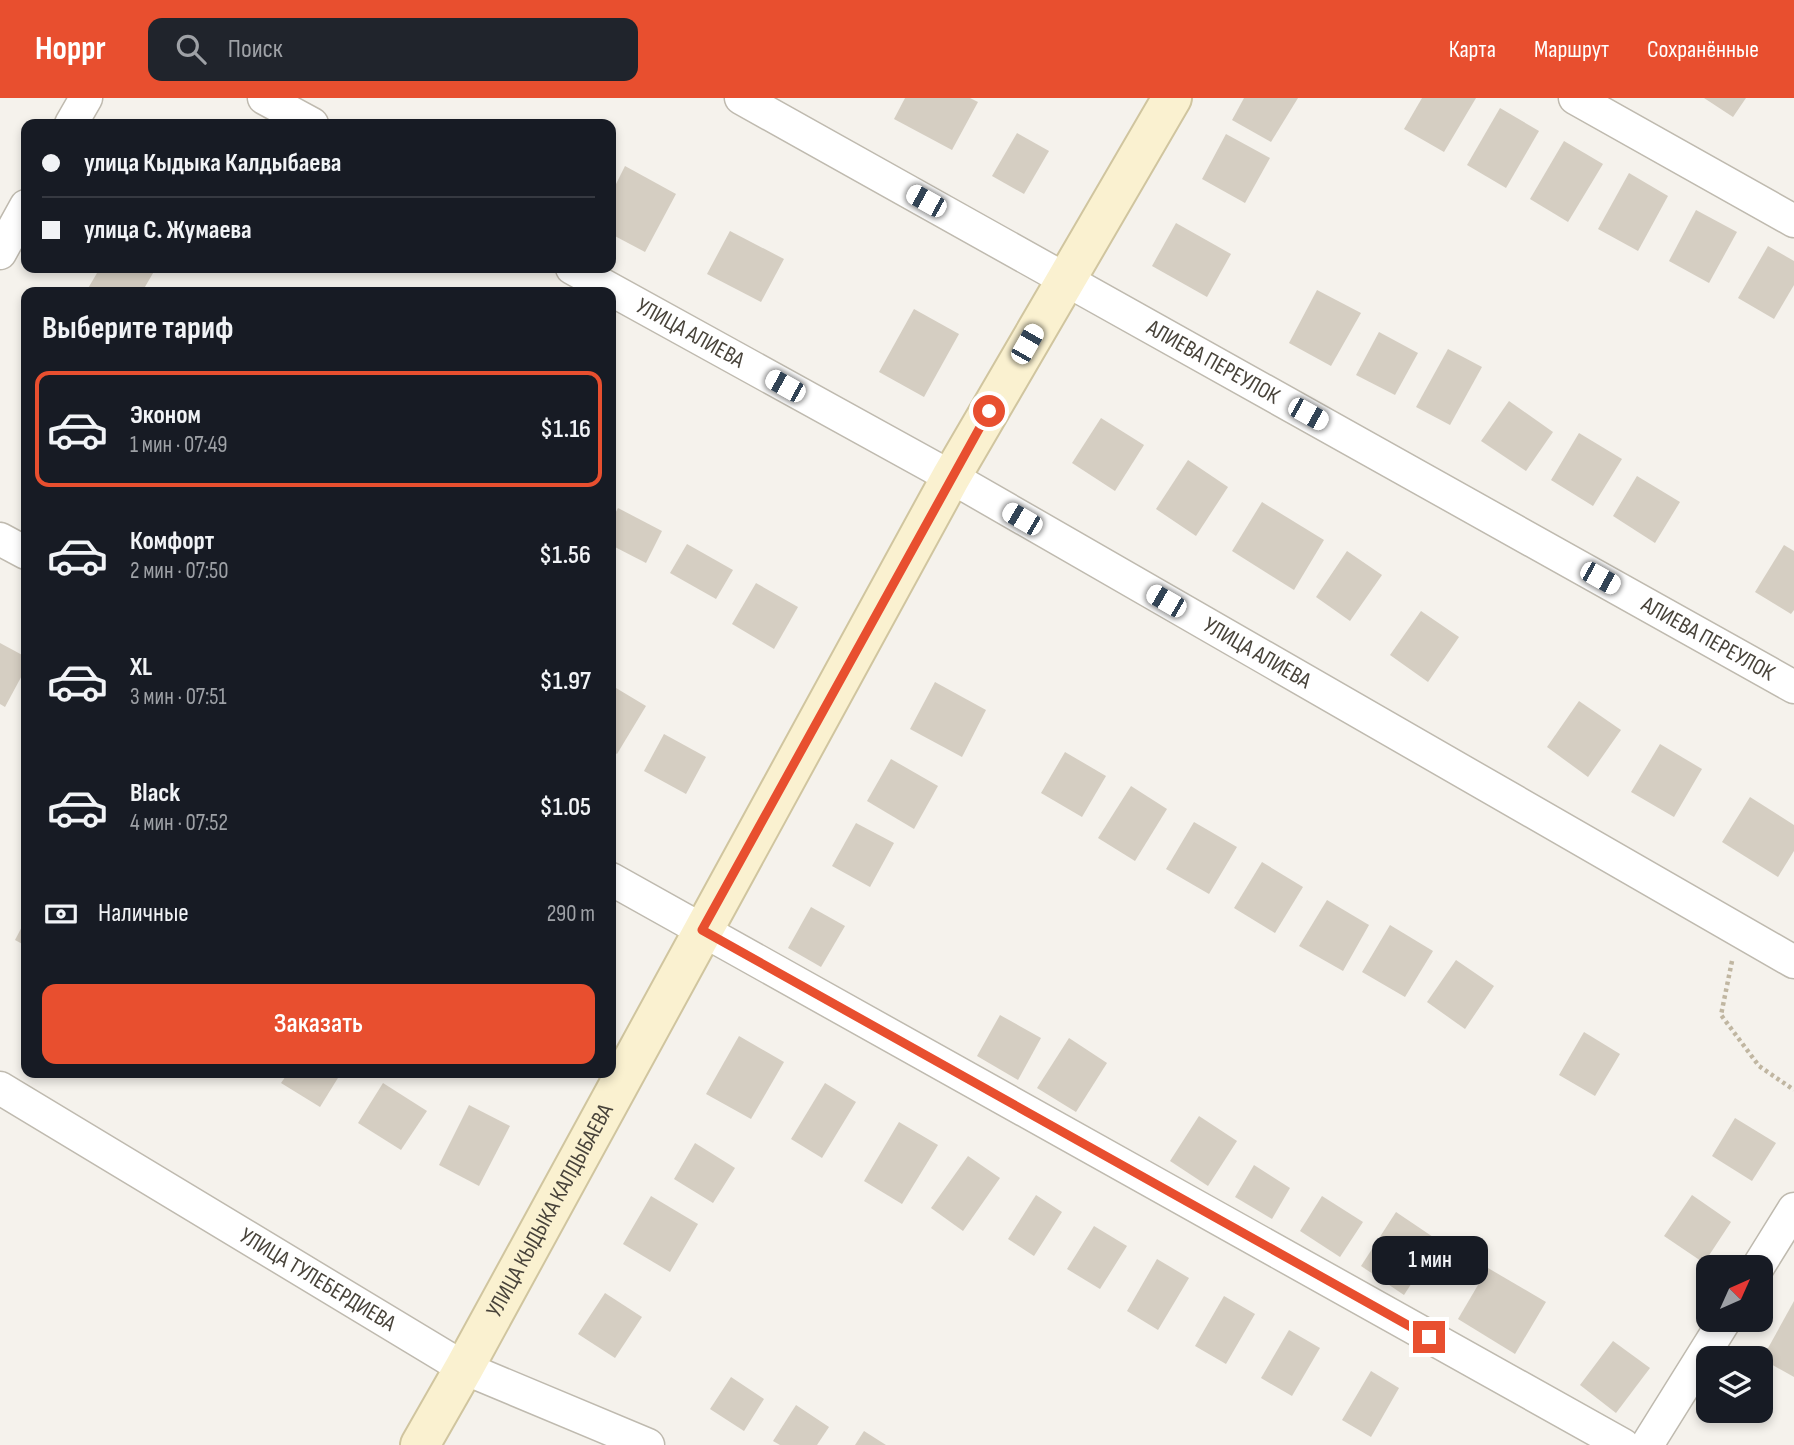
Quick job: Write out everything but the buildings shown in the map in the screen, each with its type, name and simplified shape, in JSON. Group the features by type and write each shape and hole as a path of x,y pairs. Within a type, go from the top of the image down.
{"street":[{"path":"74,119 86,98"},
{"path":"264,98 303,119"},
{"name":"АЛИЕВА ПЕРЕУЛОК","path":"741,98 1794,687"},
{"name":"УЛИЦА КЫДЫКА КАЛДЫБАЕВА","path":"420,1445 951,477 1172,98"},
{"path":"1575,98 1794,221"},
{"path":"0,253 21,215"},
{"name":"УЛИЦА АЛИЕВА","path":"581,273 606,287"},
{"name":"УЛИЦА АЛИЕВА","path":"616,292 951,477 1794,962"},
{"path":"0,539 21,550"},
{"path":"616,882 1622,1445"},
{"name":"УЛИЦА ТУЛЕБЕРДИЕВА","path":"0,1088 464,1368 648,1445"},
{"path":"1765,1255 1794,1209"},
{"path":"1647,1445 1718,1332"}],"path":[{"path":"1739,932 1721,1015 1759,1066 1794,1090"}],"route":[{"path":"989,411 702,930 1429,1337"}]}
